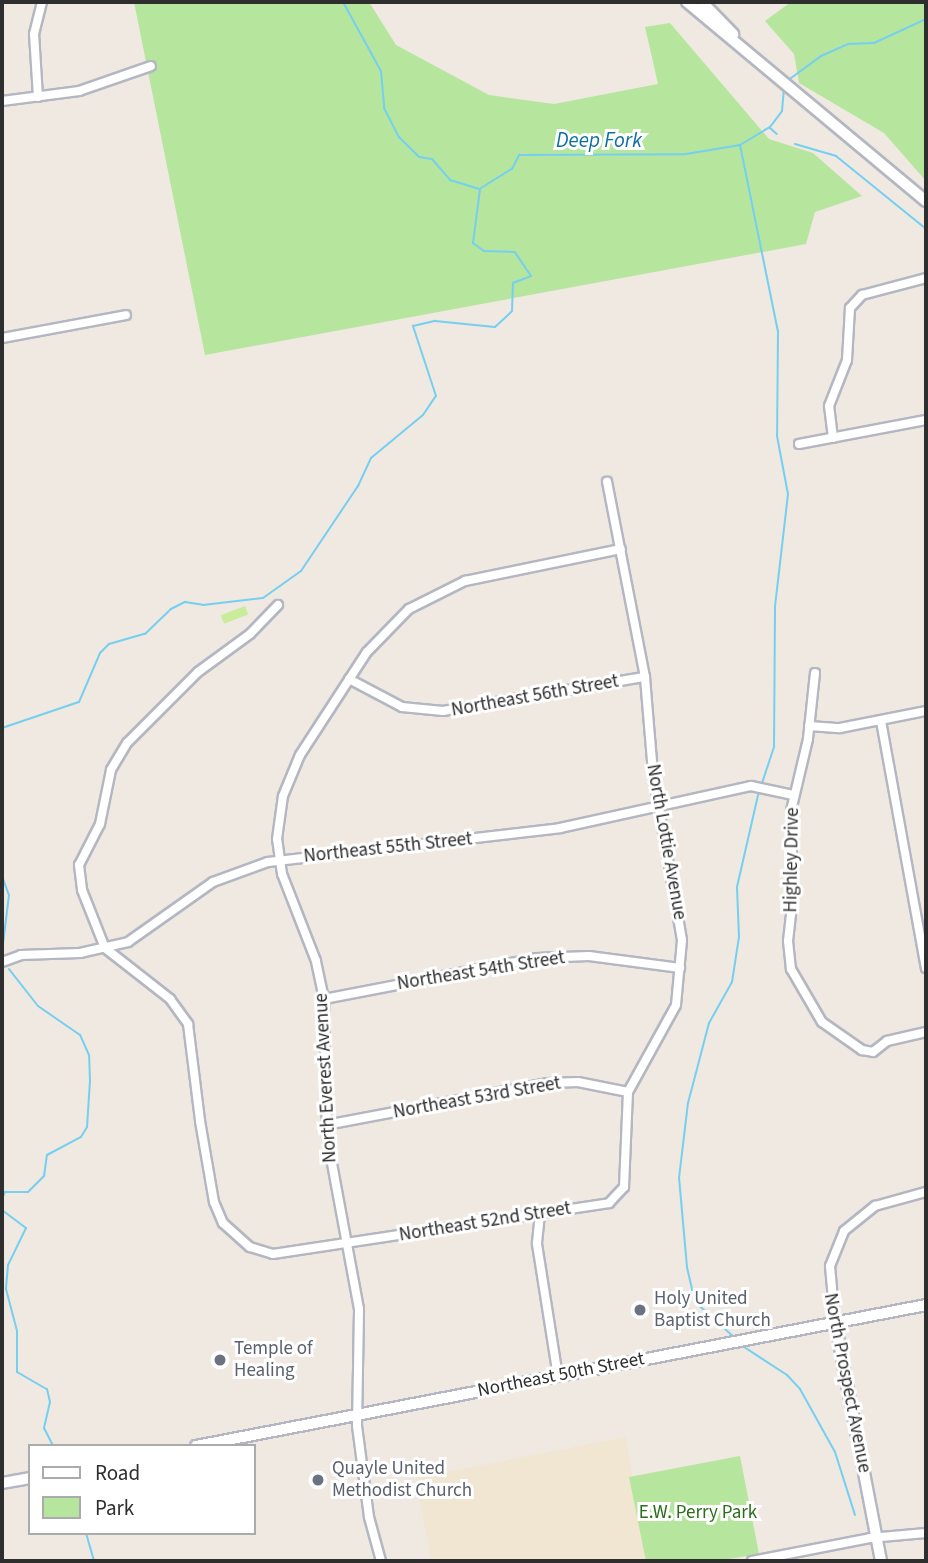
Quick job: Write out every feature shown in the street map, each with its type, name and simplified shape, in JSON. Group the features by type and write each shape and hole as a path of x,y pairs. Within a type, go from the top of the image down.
{"street":[{"path":"38,97 34,34 42,2"},
{"path":"687,2 742,45 926,201"},
{"path":"702,2 742,45"},
{"path":"2,102 79,91 151,66"},
{"path":"833,438 829,405 847,360 849,308 862,295 926,278"},
{"path":"2,338 127,315"},
{"path":"799,444 926,420"},
{"name":"North Lottie Avenue","path":"607,481 645,677 658,806 681,927 676,1005 628,1091 622,1193"},
{"name":"North Everest Avenue","path":"381,1561 366,1504 357,1415 360,1322 326,1125 324,999 316,961 279,860 279,811 287,782 349,679 386,628 436,593 465,581 621,549"},
{"path":"105,948 82,890 79,865 100,824 115,760 197,673 250,634 278,605"},
{"name":"Highley Drive","path":"815,673 809,726 793,795 793,907 788,941 791,969 822,1022 862,1050 873,1052 887,1041 926,1032"},
{"name":"Northeast 56th Street","path":"349,679 387,701 429,712 645,677"},
{"path":"809,726 839,728 926,711"},
{"path":"881,720 926,968"},
{"name":"Northeast 55th Street","path":"2,962 21,956 105,948 141,935 224,876 279,860 548,829 759,785 793,795"},
{"name":"Northeast 52nd Street","path":"105,948 170,999 188,1024 214,1202 231,1232 250,1247 273,1254 609,1203 622,1193"},
{"name":"Northeast 54th Street","path":"324,999 537,958 589,956 680,968"},
{"name":"Northeast 53rd Street","path":"326,1125 548,1083 587,1083 628,1091"},
{"name":"North Prospect Avenue","path":"881,1561 829,1286 832,1255 844,1231 863,1213 896,1198 926,1192"},
{"path":"540,1214 537,1244 558,1376"},
{"name":"Northeast 50th Street","path":"206,1444 926,1305"},
{"path":"2,1483 28,1478"},
{"path":"751,1561 926,1533"}],"shaded area":[{"path":"626,1437 646,1561 431,1561 416,1478"}],"green space":[{"path":"134,2 369,2 396,45 489,95 554,104 658,84 645,27 670,23 769,139 813,153 862,196 815,212 806,244 205,355"},
{"path":"791,2 926,2 926,181 884,133 799,83 794,54 765,21"},
{"path":"245,606 248,614 224,624 221,615"},
{"name":"E.W. Perry Park","path":"740,1456 759,1554 717,1561 646,1561 629,1477"}],"waterway":[{"name":"Deep Fork","path":"240,2 261,2"},
{"name":"Deep Fork","path":"343,2 381,71 384,108 399,137 419,157 432,159 450,180 479,189"},
{"name":"Deep Fork","path":"787,81 821,56 848,44 874,43 926,19"},
{"name":"Deep Fork","path":"481,188 512,169 519,155 686,154 740,145 770,127 782,111 784,90"},
{"path":"770,128 777,134"},
{"path":"795,144 836,156 926,229"},
{"path":"740,145 778,331 777,436 788,494 775,607 774,747 761,786"},
{"path":"2,728 79,702 100,653 109,644 145,634 171,609 185,602 203,605 263,598 301,571 358,486 371,458 423,415 436,396 413,326 435,321 495,327 512,311 513,283 531,276 515,252 484,251 473,243 480,189"},
{"path":"735,1338 695,1302 687,1267 679,1178 688,1103 709,1023 732,982 739,937 737,887 759,791"},
{"path":"2,876 9,895 2,952"},
{"path":"2,1198 5,1192 28,1192 44,1176 47,1155 81,1137 87,1127 90,1081 89,1055 80,1035 38,1006 9,969"},
{"path":"2,1210 26,1228 8,1265 6,1289 17,1331 17,1372 47,1389 50,1402 44,1428 52,1444"},
{"path":"741,1345 787,1375 800,1389 835,1452 855,1515"},
{"path":"87,1535 94,1561"}],"place":[{"name":"Holy United Baptist Church","path":"640,1310"},
{"name":"Temple of Healing","path":"220,1360"},
{"name":"Quayle United Methodist Church","path":"318,1480"}]}
